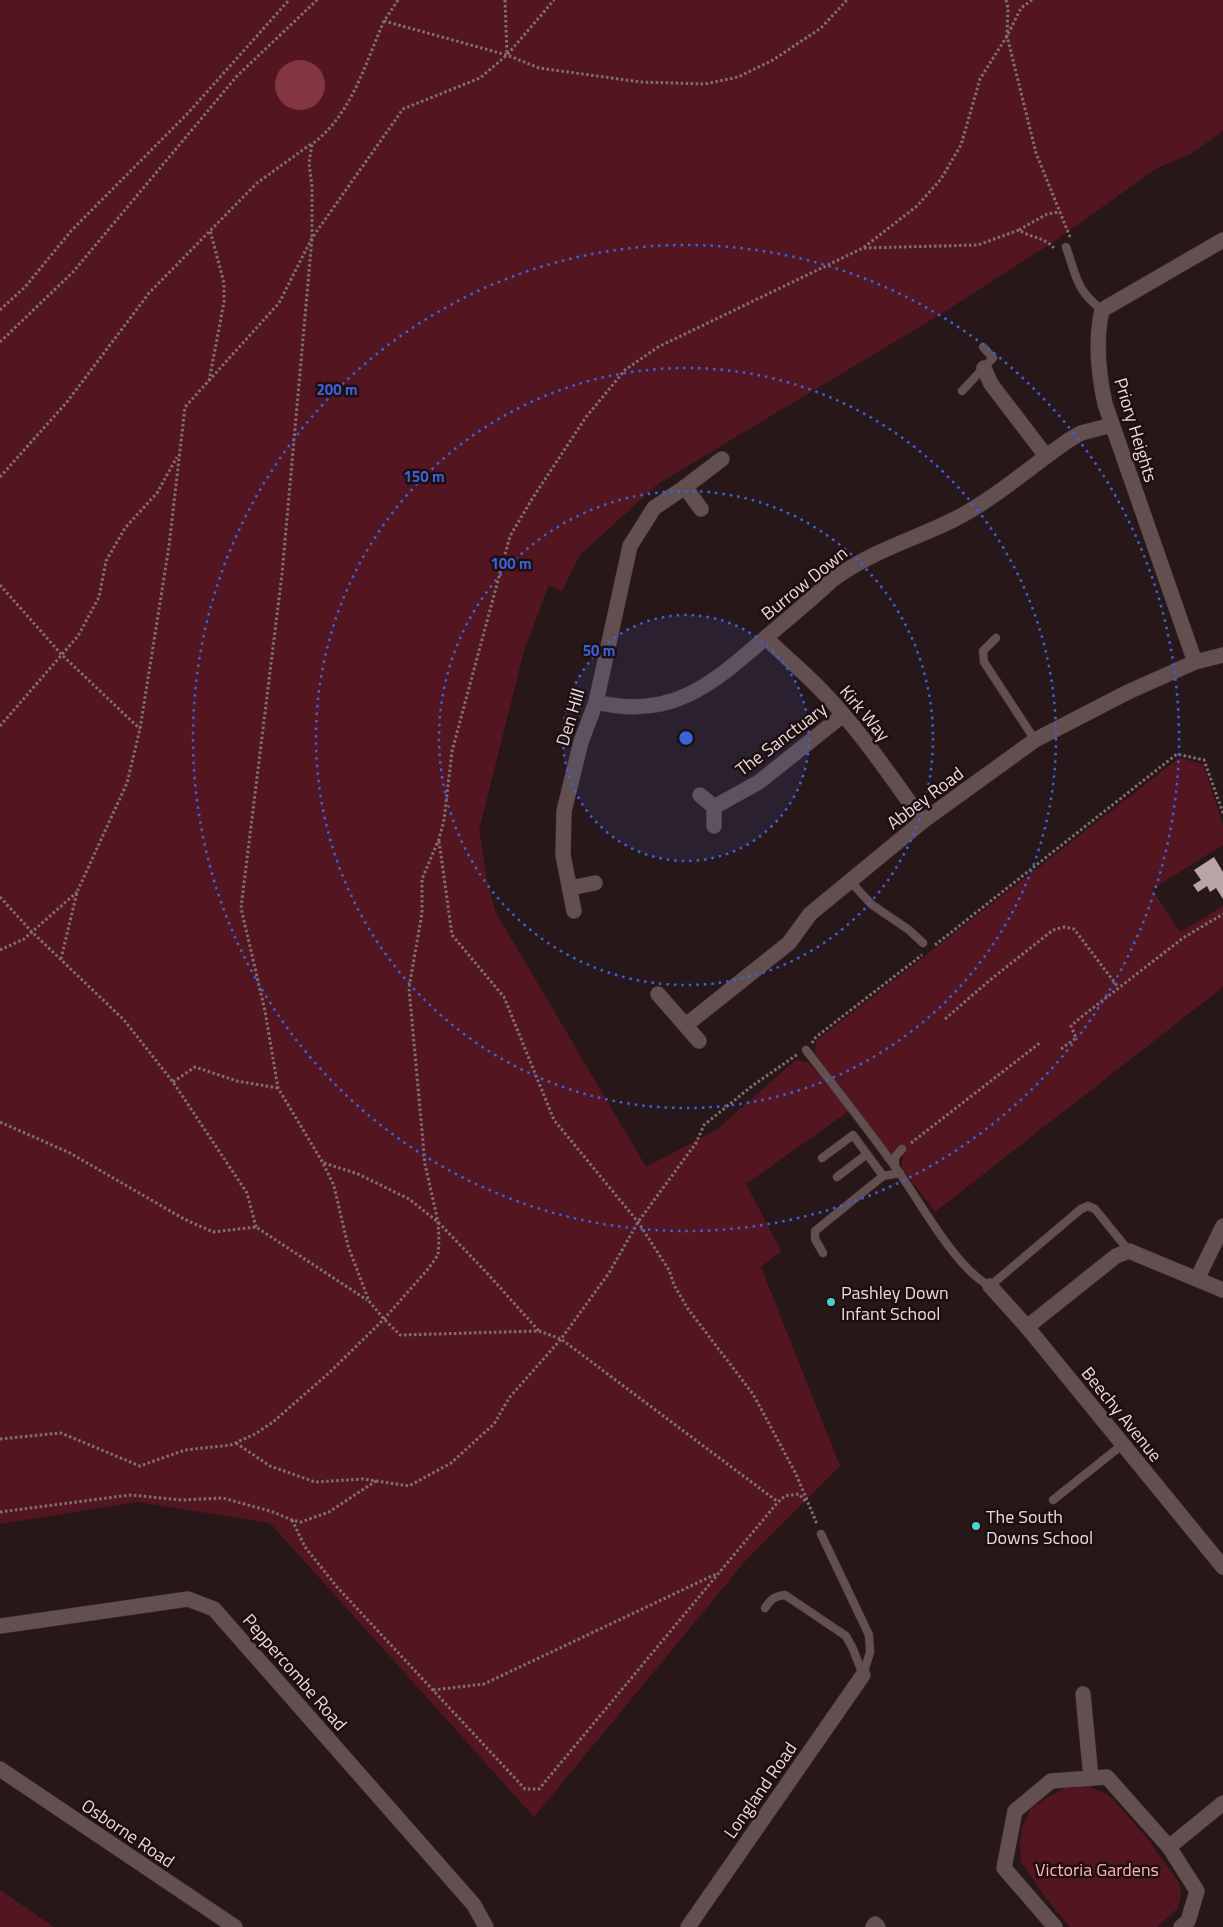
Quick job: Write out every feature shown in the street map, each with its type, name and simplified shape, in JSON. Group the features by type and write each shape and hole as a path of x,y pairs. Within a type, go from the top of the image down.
{"street":[{"path":"1102,310 1223,240"},
{"name":"Priory Heights","path":"1102,310 1098,328 1100,382 1112,425 1195,662"},
{"path":"984,368 992,384 1046,456"},
{"name":"Burrow Down","path":"596,702 616,707 638,708 664,704 692,694 724,674 846,569 887,547 956,518 981,504 1046,456 1081,433 1112,425"},
{"name":"Den Hill","path":"574,911 563,855 564,811 581,742 596,702 630,546 654,508 722,459"},
{"path":"685,487 701,508"},
{"name":"Kirk Way","path":"766,638 822,690 844,715 924,821"},
{"name":"Abbey Road","path":"686,1025 789,943 810,914 924,821 1035,740 1128,692 1195,662 1223,655"},
{"name":"The Sanctuary","path":"714,807 759,782 844,715"},
{"path":"700,795 714,807 714,826"},
{"path":"570,888 595,883"},
{"path":"658,994 699,1040"},
{"path":"1196,1279 1223,1226"},
{"path":"1027,1327 1116,1256 1129,1251 1223,1290"},
{"name":"Beechy Avenue","path":"990,1286 1027,1327 1122,1445 1222,1564"},
{"name":"Peppercombe Road","path":"0,1626 188,1600 214,1609 474,1905 486,1927"},
{"name":"Longland Road","path":"688,1927 863,1675"},
{"path":"1083,1694 1091,1778"},
{"name":"Osborne Road","path":"0,1769 235,1927"},
{"path":"1055,1927 1004,1868 1015,1811 1051,1781 1107,1777 1169,1846 1197,1891 1188,1921 1181,1927"},
{"path":"1169,1846 1223,1803"}],"lane":[{"path":"1066,247 1079,286 1088,299 1102,310"},
{"path":"962,391 993,358 983,347"},
{"path":"996,638 983,651 984,662 1035,740"},
{"path":"851,882 871,904 909,930 923,943"},
{"path":"806,1050 900,1173 962,1263 978,1280 990,1286 1081,1209 1088,1206 1095,1209 1129,1251"},
{"path":"822,1158 853,1135 883,1176"},
{"path":"894,1166 895,1157 902,1150"},
{"path":"837,1177 867,1154"},
{"path":"823,1252 815,1239 815,1231 883,1176 900,1173"},
{"path":"1053,1500 1122,1445"},
{"path":"821,1534 870,1635 870,1652 863,1675"},
{"path":"765,1608 770,1600 776,1596 786,1595 846,1636 863,1675"}],"path":[{"path":"0,310 25,287 71,231 188,113 289,0"},
{"path":"0,342 73,272 237,76 316,0"},
{"path":"0,477 67,402 149,293 257,183 324,135 346,108 384,21 398,0"},
{"path":"505,0 507,55"},
{"path":"61,959 77,892 127,783 140,730 169,546 178,454 185,407 279,303 312,238 403,109 480,78 507,55 554,0"},
{"path":"384,21 507,55 539,68 641,82 705,84 738,77 773,60 821,28 846,0"},
{"path":"1006,0 1008,8 1007,36 1036,153 1067,233 1071,238 1070,243 1066,247 1054,248 1047,240 1027,236 1019,230"},
{"path":"0,1439 61,1433 140,1466 185,1450 236,1443 255,1434 272,1422 330,1372 384,1319 428,1269 438,1255 438,1222 425,1164 409,988 422,913 422,879 439,839 444,820 452,751 510,536 586,417 626,370 658,347 863,248 917,206 941,180 960,145 980,79 1007,36 1021,8 1032,0"},
{"path":"312,144 309,163 312,187 312,238 282,574 241,908 265,1011 278,1088 324,1163 334,1186 348,1246 369,1301"},
{"path":"863,248 978,245 1019,230 1047,214 1060,212"},
{"path":"209,381 224,302 224,283 210,230"},
{"path":"0,726 78,636 99,597 106,560 125,528 157,493 178,454"},
{"path":"0,585 62,654 140,730"},
{"path":"236,1443 270,1466 315,1482 363,1479 409,1486 451,1463 494,1424 509,1398 561,1339 609,1273 638,1222 684,1161 696,1143 704,1125 752,1086 795,1055 806,1050 816,1037 860,1001 936,944 1177,754 1204,760 1223,813"},
{"path":"439,839 452,935 504,997 554,1120 638,1222 669,1270 674,1285 688,1308 752,1394 796,1474 821,1534"},
{"path":"0,950 24,939 77,892"},
{"path":"0,897 32,932 124,1020 174,1082 247,1193 256,1227"},
{"path":"1061,1049 1076,1038 1071,1026 1118,987 1183,938 1223,914"},
{"path":"945,1019 1053,930 1064,927 1074,929 1118,987"},
{"path":"902,1150 1041,1042"},
{"path":"174,1082 195,1066 237,1080 278,1088"},
{"path":"0,1122 70,1153 184,1219 213,1232 256,1227 369,1301 400,1335 539,1331 561,1339 778,1502"},
{"path":"324,1163 358,1174 409,1199 438,1222 539,1331"},
{"path":"0,1512 130,1495 182,1500 223,1498 274,1512 301,1522 319,1516 376,1481"},
{"path":"292,1520 305,1547 332,1580 525,1789 538,1789 778,1502 785,1496 799,1494 810,1507"},
{"path":"433,1690 484,1684 719,1572"}],"green space":[{"path":"0,0 1223,0 1223,131 1191,154 1157,168 1059,238 941,314 659,483 580,555 562,591 549,585 524,651 479,830 487,879 495,911 646,1167 716,1130 796,1060 808,1062 849,1111 746,1184 781,1251 761,1267 840,1466 747,1559 534,1817 270,1523 137,1502 0,1524"},
{"path":"1179,758 1203,764 1223,825 1223,845 1152,889 1180,932 1223,906 1223,987 935,1212 901,1167 904,1153 900,1147 889,1155 815,1054 816,1041"},
{"name":"Victoria Gardens","path":"1089,1786 1111,1797 1147,1838 1179,1883 1181,1894 1178,1908 1157,1927 1070,1927 1046,1898 1021,1862 1020,1843 1023,1825 1031,1809 1065,1788"},
{"path":"0,1890 54,1927 0,1927"}],"shaded area":[{"path":"300,60 310,62 318,67 323,75 325,85 323,95 318,103 310,108 300,110 290,108 282,103 277,95 275,85 277,75 282,67 290,62"}],"building":[{"path":"1214,857 1223,872 1223,899 1216,888 1210,892 1207,886 1198,892 1193,885 1201,880 1194,870"}],"place":[{"name":"Pashley Down Infant School","path":"831,1302"},
{"name":"The South Downs School","path":"976,1526"}]}
